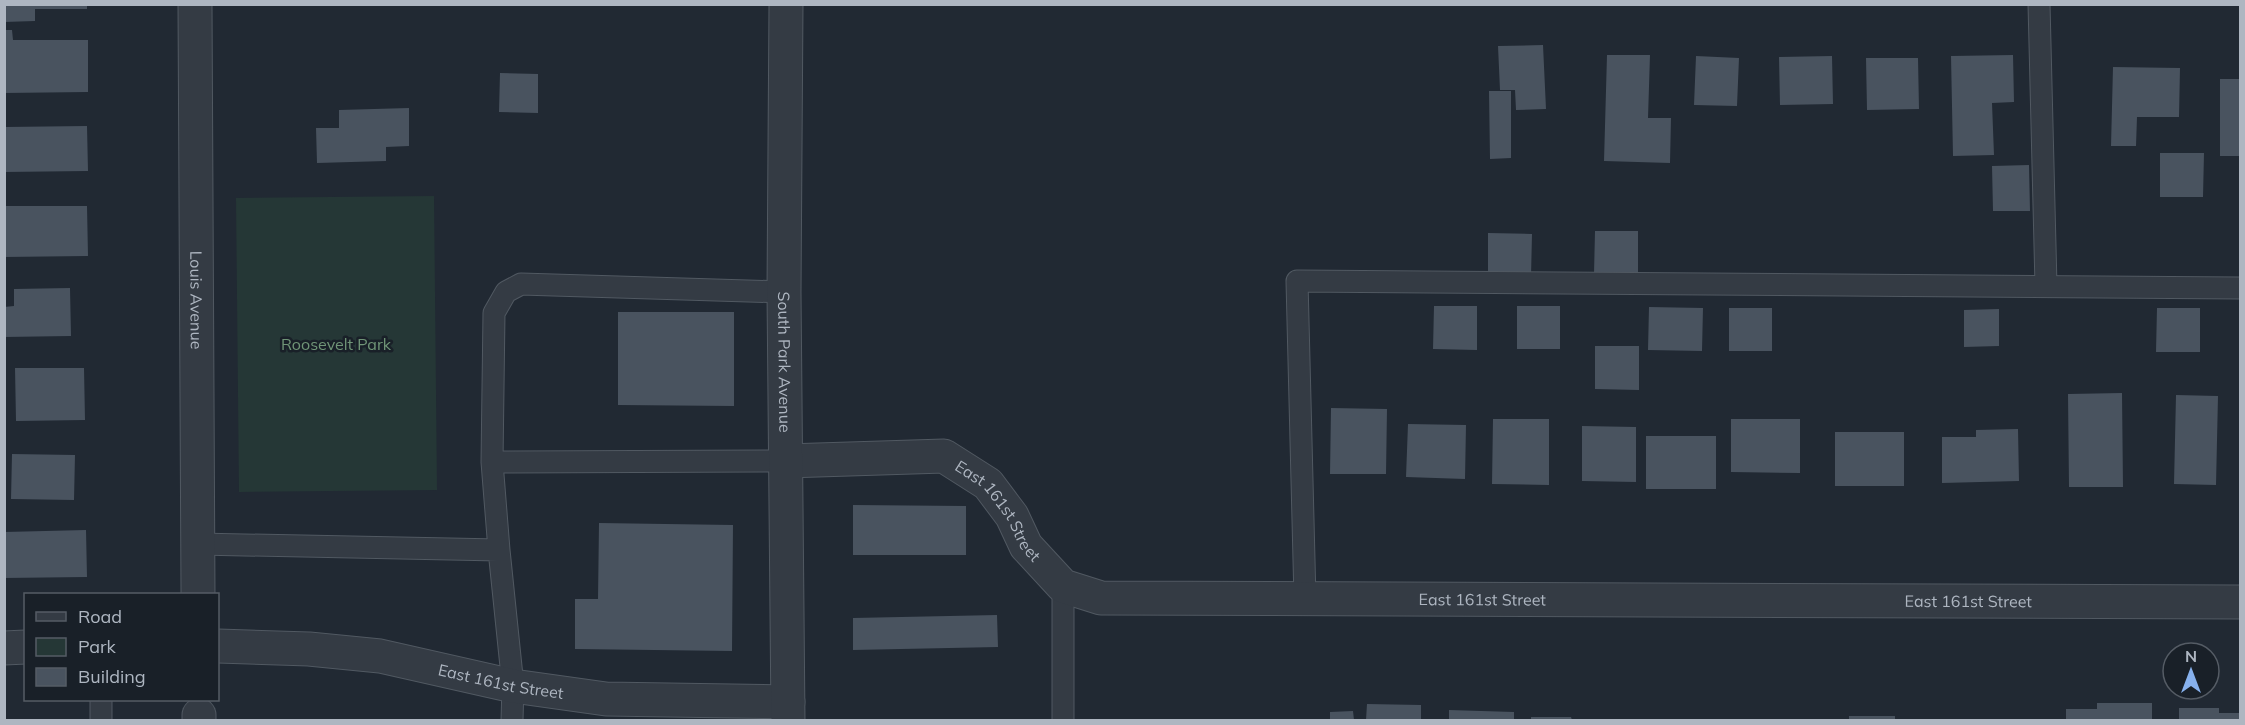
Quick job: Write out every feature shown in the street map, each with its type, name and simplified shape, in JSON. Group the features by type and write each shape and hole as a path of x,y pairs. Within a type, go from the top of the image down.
{"street":[{"name":"Louis Avenue","path":"195,4 198,593"},
{"name":"South Park Avenue","path":"786,4 784,292 788,711"},
{"name":"East 161st Street","path":"786,461 944,456 988,484 1012,516 1026,546 1063,586 1101,598 2241,602"},
{"name":"East 161st Street","path":"219,646 309,649 380,656 513,686 606,699 788,711"},
{"path":"4,648 24,647"}],"lane":[{"path":"2039,4 2046,286"},
{"path":"1305,600 1297,281 2241,288"},
{"path":"512,720 513,686 492,462 494,313 506,292 521,284 784,292"},
{"path":"492,462 786,461"},
{"path":"198,544 499,550"},
{"path":"1063,586 1063,720"},
{"path":"101,701 101,720"}],"green space":[{"name":"Roosevelt Park","path":"434,196 437,490 239,492 236,198"}],"building":[{"path":"4,4 87,4 87,9 35,9 35,21 4,22"},
{"path":"4,30 12,30 13,40 88,40 88,92 4,93"},
{"path":"1543,45 1546,109 1516,110 1515,90 1500,90 1498,46"},
{"path":"1607,55 1650,55 1648,118 1671,118 1670,163 1604,161"},
{"path":"2013,55 2014,102 1992,103 1994,155 1953,156 1951,56"},
{"path":"1696,56 1739,58 1737,106 1694,105"},
{"path":"1832,56 1833,104 1780,105 1779,57"},
{"path":"1866,58 1918,58 1919,109 1867,110"},
{"path":"2113,67 2180,68 2179,117 2137,117 2136,146 2111,146"},
{"path":"500,73 538,74 538,113 499,112"},
{"path":"2220,79 2240,79 2240,156 2220,156"},
{"path":"1489,91 1511,91 1511,158 1490,159"},
{"path":"409,108 409,146 386,147 386,161 317,163 316,128 339,128 339,110"},
{"path":"87,126 88,171 4,172 4,127"},
{"path":"2160,153 2204,153 2203,197 2160,197"},
{"path":"2029,165 2030,211 1993,211 1992,166"},
{"path":"4,206 87,206 88,256 4,257"},
{"path":"1595,231 1638,231 1638,274 1594,274"},
{"path":"1488,233 1532,234 1531,277 1488,277"},
{"path":"70,288 71,336 4,337 4,307 14,306 14,289"},
{"path":"1434,306 1477,306 1477,350 1433,349"},
{"path":"1517,306 1560,306 1560,349 1517,349"},
{"path":"1649,307 1703,308 1702,351 1648,350"},
{"path":"1729,308 1772,308 1772,351 1729,351"},
{"path":"2157,308 2200,308 2200,352 2156,352"},
{"path":"1999,309 1999,346 1964,347 1964,310"},
{"path":"618,312 734,312 734,406 618,405"},
{"path":"1595,346 1639,346 1639,390 1595,389"},
{"path":"15,368 84,368 85,420 16,421"},
{"path":"2122,393 2123,487 2069,487 2068,394"},
{"path":"2176,395 2218,396 2216,485 2174,484"},
{"path":"1331,408 1387,409 1386,474 1330,474"},
{"path":"1493,419 1549,419 1549,485 1492,484"},
{"path":"1731,419 1800,419 1800,473 1731,472"},
{"path":"1408,424 1466,425 1465,479 1406,477"},
{"path":"1582,426 1636,427 1636,482 1582,481"},
{"path":"2018,429 2019,481 1942,483 1942,437 1976,437 1976,430"},
{"path":"1835,432 1904,432 1904,486 1835,486"},
{"path":"1646,436 1716,436 1716,489 1646,489"},
{"path":"12,454 75,455 74,500 11,499"},
{"path":"853,505 966,506 966,555 853,555"},
{"path":"599,523 733,525 732,651 575,649 575,599 598,599"},
{"path":"86,530 87,577 4,578 4,532"},
{"path":"997,615 998,647 853,650 853,618"},
{"path":"2097,703 2152,703 2152,720 2066,720 2066,709 2097,709"},
{"path":"1367,704 1421,705 1421,720 1366,720"},
{"path":"2179,708 2219,708 2219,713 2240,713 2240,720 2179,720"},
{"path":"1449,710 1514,712 1514,720 1449,720"},
{"path":"1353,711 1354,720 1330,720 1330,712"},
{"path":"1849,716 1895,716 1895,720 1849,720"},
{"path":"1531,717 1571,717 1572,720 1531,720"}]}
